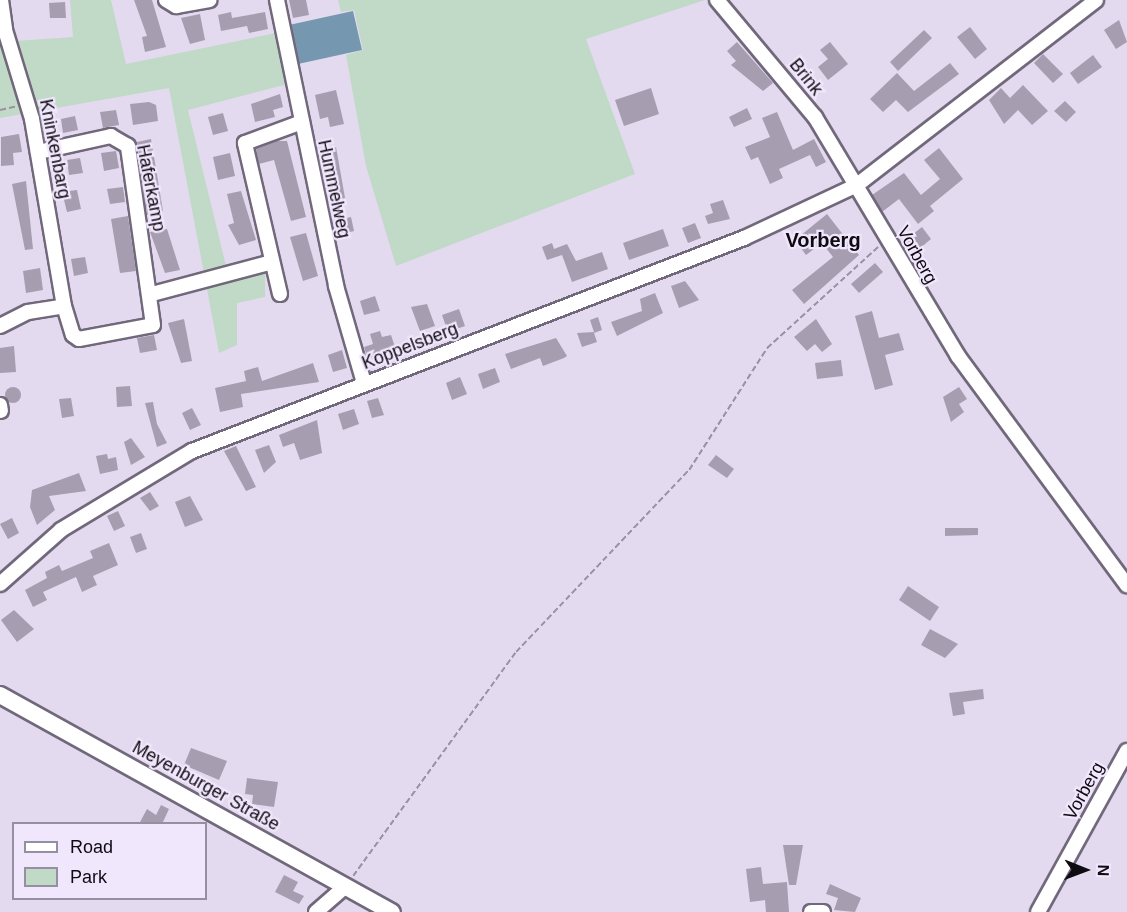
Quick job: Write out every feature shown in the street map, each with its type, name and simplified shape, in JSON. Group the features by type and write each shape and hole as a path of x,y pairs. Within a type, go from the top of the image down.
{"main road":[{"name":"Meyenburger Straße","path":"0,695 392,912"}],"street":[{"name":"Kninkenbarg","path":"2,0 5,30 29,104 65,312"},
{"path":"166,0 173,6 209,0"},
{"name":"Hummelweg","path":"278,0 336,286 364,383"},
{"name":"Brink","path":"717,0 790,83 857,185"},
{"path":"857,185 1096,0"},
{"path":"280,294 245,143 302,122"},
{"name":"Haferkamp","path":"38,153 111,136 125,141 152,294"},
{"name":"Vorberg","path":"857,185 958,356 1127,585"},
{"name":"Koppelsberg","path":"0,584 61,530 154,471 230,434 744,238 857,185"},
{"path":"0,326 28,312 65,312 79,339 149,327 155,320 152,294 272,262"},
{"path":"0,405 1,411"},
{"name":"Vorberg","path":"1038,912 1127,751"},
{"path":"316,912 345,887"},
{"path":"811,912 823,912"}],"path":[{"path":"0,110 29,104"},
{"path":"345,887 516,652 689,470 767,348 887,238"}],"green space":[{"path":"70,0 111,0 126,64 276,33 288,84 188,110 229,278 265,270 265,297 237,303 237,345 219,353 169,88 0,118 0,42 73,37"},
{"path":"338,0 705,0 586,39 635,174 396,266 366,166 346,55 363,50 354,10 341,12"}],"water":[{"path":"353,11 362,50 298,64 289,25"}],"building":[{"path":"134,0 152,0 166,47 145,52 142,37 147,36"},
{"path":"289,0 306,0 309,15 293,18"},
{"path":"65,2 66,18 50,18 49,3"},
{"path":"231,12 232,18 265,12 268,29 249,33 247,26 221,31 218,15"},
{"path":"200,14 205,40 190,44 181,18"},
{"path":"1119,20 1127,42 1116,49 1104,30"},
{"path":"970,27 987,49 975,59 957,37"},
{"path":"924,30 932,38 898,71 890,62"},
{"path":"737,42 773,83 763,91 731,65 736,61 727,51"},
{"path":"830,42 848,64 828,80 818,67 828,59 820,50"},
{"path":"1043,54 1063,74 1053,83 1034,63"},
{"path":"1093,55 1102,67 1078,84 1070,73"},
{"path":"950,63 959,74 908,112 896,100 883,112 870,99 897,73 914,91"},
{"path":"1023,85 1048,111 1032,125 1018,110 1004,124 989,100 1001,88 1010,98"},
{"path":"651,88 659,114 624,126 615,100"},
{"path":"336,90 344,124 330,127 328,117 320,119 315,95"},
{"path":"280,94 283,107 273,110 275,117 255,122 251,104"},
{"path":"1065,101 1076,112 1066,122 1054,111"},
{"path":"149,102 156,105 158,121 133,125 130,104"},
{"path":"747,108 752,119 734,127 729,117"},
{"path":"116,110 119,125 103,128 100,112"},
{"path":"777,112 793,150 814,139 826,162 816,167 810,155 779,169 783,178 770,184 758,157 751,160 745,147 770,137 762,118"},
{"path":"223,113 228,131 213,135 208,117"},
{"path":"75,116 78,130 63,133 61,119"},
{"path":"19,134 22,152 13,153 14,165 1,166 1,137"},
{"path":"151,139 163,211 147,215 137,142"},
{"path":"277,141 287,141 306,217 291,221 274,160 259,164 256,149"},
{"path":"336,147 345,198 330,201 321,151"},
{"path":"939,148 963,179 930,206 934,211 918,224 899,199 882,212 872,195 904,173 921,195 940,179 924,160"},
{"path":"116,151 119,168 104,171 101,153"},
{"path":"230,153 235,176 218,180 213,157"},
{"path":"80,158 83,173 69,175 67,160"},
{"path":"26,181 33,249 25,250 12,184"},
{"path":"123,187 125,202 110,204 107,189"},
{"path":"77,190 81,209 67,212 62,192"},
{"path":"241,191 256,240 239,245 228,225 234,223 227,194"},
{"path":"723,200 730,219 708,224 705,216 713,213 710,204"},
{"path":"827,214 859,255 804,304 792,290 833,257 822,243 806,255 795,240"},
{"path":"128,216 136,271 120,273 111,219"},
{"path":"351,217 354,231 338,235 334,221"},
{"path":"695,223 701,238 688,243 682,228"},
{"path":"922,227 931,239 913,254 903,242"},
{"path":"167,229 180,270 165,273 150,232"},
{"path":"663,229 669,246 629,260 623,243"},
{"path":"306,233 318,276 303,281 290,237"},
{"path":"552,243 554,249 567,244 576,261 602,252 608,269 572,282 562,255 547,260 542,247"},
{"path":"85,257 88,273 74,276 71,259"},
{"path":"875,263 883,272 859,293 851,284"},
{"path":"40,268 43,290 26,293 23,271"},
{"path":"685,281 699,300 679,308 671,286"},
{"path":"655,293 663,313 617,336 611,322 642,311 640,299"},
{"path":"375,296 380,311 364,315 360,301"},
{"path":"427,304 435,326 420,331 411,307"},
{"path":"459,309 465,326 448,332 442,315"},
{"path":"872,311 879,338 899,333 904,350 885,355 893,385 875,390 855,316"},
{"path":"598,317 602,330 594,333 597,342 582,347 577,333 594,332 590,320"},
{"path":"184,319 192,361 181,363 168,323"},
{"path":"816,319 832,344 822,352 815,344 807,351 794,337"},
{"path":"380,331 382,337 391,335 396,350 368,359 364,347 373,344 370,334"},
{"path":"154,335 157,350 140,353 137,338"},
{"path":"556,338 567,356 543,366 540,358 511,369 505,354"},
{"path":"14,346 16,372 0,373 0,348"},
{"path":"342,350 347,368 333,372 328,355"},
{"path":"841,360 843,376 817,379 815,363"},
{"path":"313,363 319,382 241,394 243,407 220,412 215,388 246,381 244,371 258,367 262,381"},
{"path":"495,368 500,382 483,389 478,374"},
{"path":"460,377 467,394 452,400 446,383"},
{"path":"130,386 132,406 117,407 116,387"},
{"path":"10,387 16,387 21,395 19,401 10,403 5,398 5,392"},
{"path":"959,387 967,399 959,404 964,412 951,422 943,397"},
{"path":"71,398 74,416 62,418 59,399"},
{"path":"378,398 384,415 372,418 367,401"},
{"path":"153,402 157,424 167,443 157,447 145,403"},
{"path":"192,408 201,425 190,430 182,413"},
{"path":"354,409 359,424 343,430 338,414"},
{"path":"317,420 322,453 300,460 294,443 283,447 279,435"},
{"path":"131,438 145,457 131,465 124,442"},
{"path":"269,445 276,462 264,473 255,450"},
{"path":"236,446 256,487 246,491 224,451"},
{"path":"107,454 108,459 116,457 118,470 100,474 96,456"},
{"path":"716,455 734,469 727,478 708,465"},
{"path":"79,473 86,491 49,496 55,510 37,525 30,507 32,490"},
{"path":"150,492 159,506 150,511 140,498"},
{"path":"190,496 203,520 185,527 175,502"},
{"path":"118,511 125,526 114,531 107,516"},
{"path":"12,518 19,533 8,539 0,524"},
{"path":"945,528 978,528 978,535 945,536"},
{"path":"141,533 147,549 136,553 130,537"},
{"path":"109,543 118,565 93,576 97,585 82,592 76,577 43,592 47,600 33,607 25,590 47,578 45,572 59,565 62,571 93,558 90,551"},
{"path":"908,586 939,607 930,621 899,600"},
{"path":"14,610 34,629 17,642 1,620"},
{"path":"930,629 958,644 945,658 921,645"},
{"path":"983,689 984,699 963,702 965,714 953,716 949,693"},
{"path":"191,748 227,761 219,780 184,765"},
{"path":"247,778 278,782 274,807 252,804 253,795 245,794"},
{"path":"161,805 169,809 163,822 140,822 147,809 156,815"},
{"path":"783,845 803,845 796,885 789,885"},
{"path":"761,867 763,884 787,882 789,912 766,912 765,900 750,902 746,869"},
{"path":"284,875 298,882 293,891 304,896 299,904 275,892"},
{"path":"830,884 861,898 855,912 834,910 838,898 826,894"}],"district":[{"name":"Vorberg","path":"823,240"}]}
